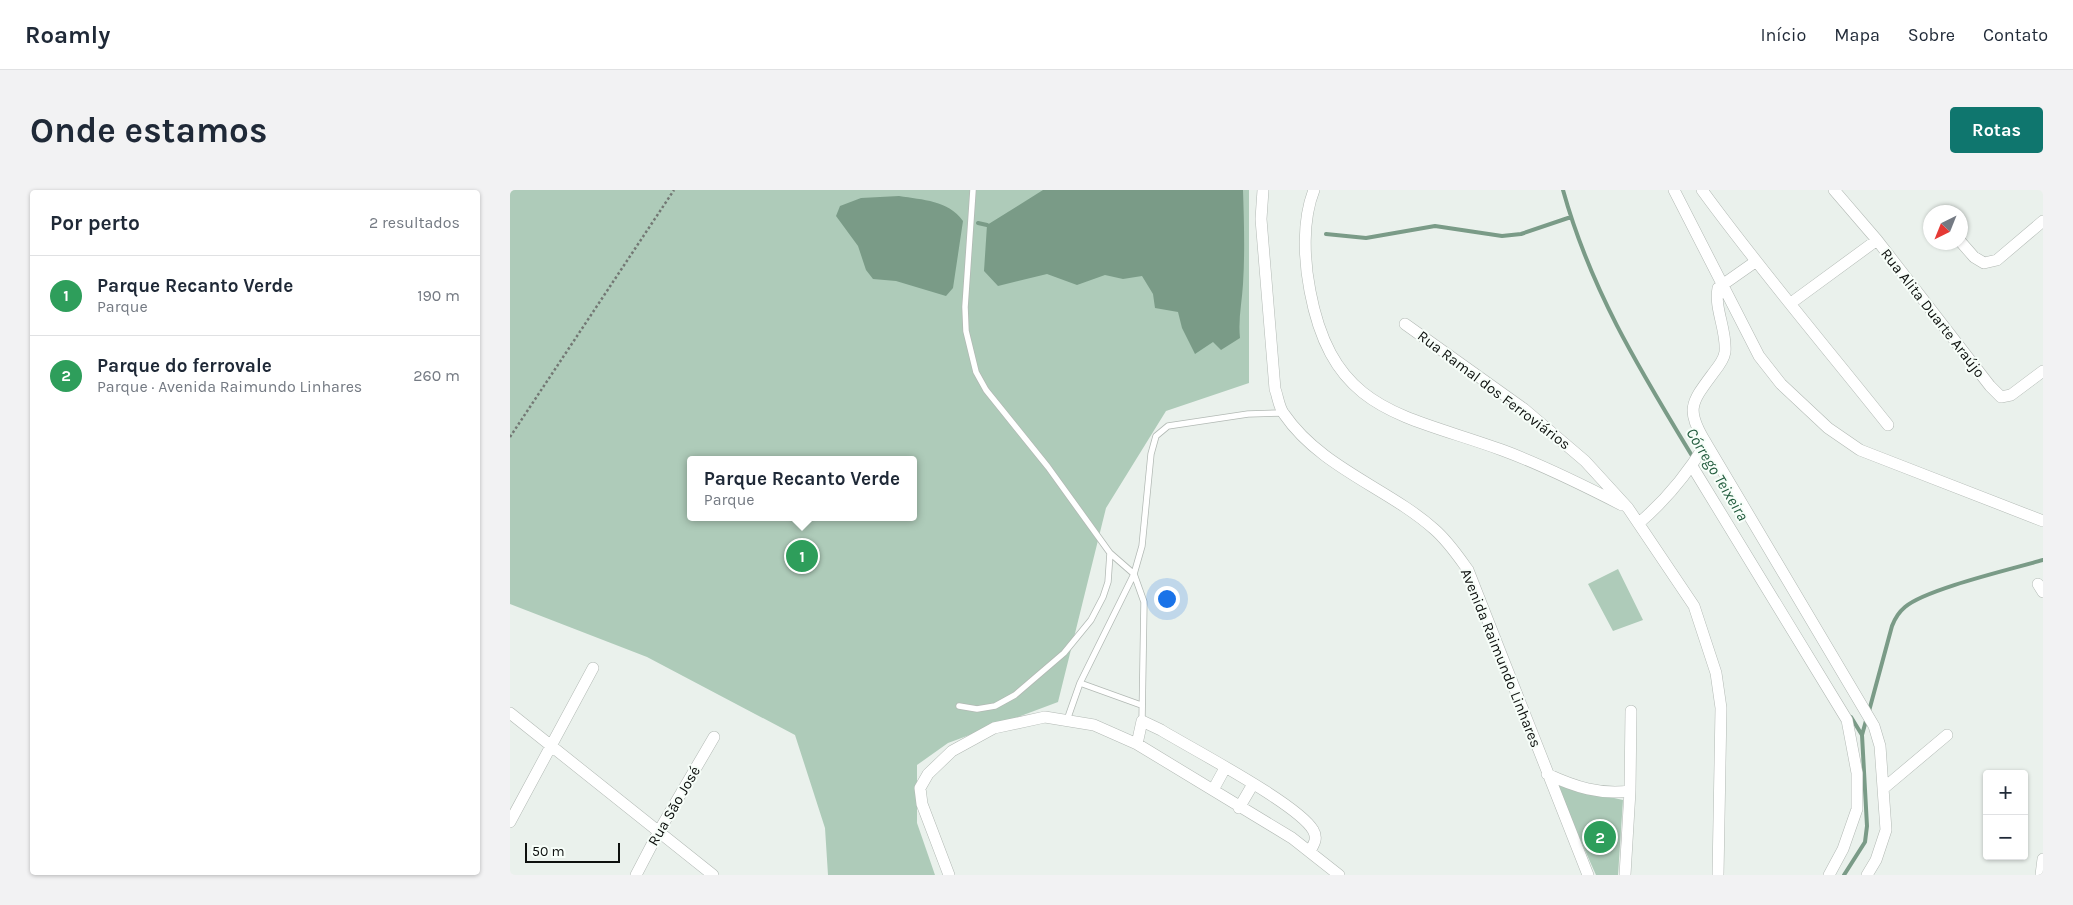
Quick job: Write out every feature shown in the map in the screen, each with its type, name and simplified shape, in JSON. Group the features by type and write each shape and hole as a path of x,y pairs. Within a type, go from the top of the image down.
{"street":[{"name":"Avenida Raimundo Linhares","path":"1263,190 1262,219 1275,389 1283,413 1315,447 1358,479 1403,506 1434,529 1452,548 1468,570 1588,875"},
{"path":"1314,190 1306,246 1306,268 1317,321 1338,365 1352,384 1372,401 1399,415 1502,450 1628,508"},
{"path":"1674,190 1759,356 1780,384 1828,428 1860,450 2043,521"},
{"path":"1702,190 1755,262 1791,303 1888,425"},
{"name":"Rua Alita Duarte Araújo","path":"1834,190 1876,240 1990,386 2001,396 2011,395 2043,371"},
{"path":"1968,250 1984,263 1997,260 2043,221"},
{"path":"1791,303 1876,240"},
{"path":"1755,262 1721,284 1717,293 1725,334 1724,355 1696,398 1693,408 1693,422 1874,726 1880,746 1886,830 1876,860 1867,875"},
{"name":"Rua Ramal dos Ferroviários","path":"1405,324 1524,409 1563,440 1628,508 1694,606 1716,673 1721,708 1718,875"},
{"path":"1639,523 1658,507 1692,466 1706,443"},
{"path":"1692,466 1847,720 1857,773 1857,809 1842,849 1829,875"},
{"path":"510,822 550,744 593,668"},
{"path":"1625,875 1630,790 1631,711"},
{"path":"510,713 713,875"},
{"path":"949,875 922,804 920,788 928,774 952,751 994,728 1044,717 1094,725 1137,744 1310,851 1339,875"},
{"path":"1137,744 1142,722 1161,730 1292,808 1313,829 1315,842 1310,851"},
{"path":"1884,788 1947,735"},
{"name":"Rua São José","path":"636,875 658,831 714,737"},
{"path":"1213,790 1225,768"},
{"path":"1548,774 1590,791 1616,793 1630,790"},
{"path":"1239,808 1252,784"},
{"path":"2041,875 2043,860"}],"lane":[{"path":"973,190 965,307 970,354 976,372 986,390 1048,467 1110,553 1134,574 1144,602 1145,638 1141,705 1142,722"},
{"path":"1067,720 1080,682 1134,574 1142,546 1151,454 1156,436 1168,426 1248,414 1283,413"},
{"path":"959,706 976,709 995,706 1015,695 1064,653 1090,620 1103,597 1108,582 1110,553"},
{"path":"1080,682 1141,705"}],"path":[{"path":"510,437 674,190"}],"shaded area":[{"path":"510,190 1249,190 1249,383 1166,411 1106,508 1058,702 948,743 917,765 917,823 935,875 828,875 825,828 795,735 647,657 510,604"},
{"path":"1043,190 1243,190 1244,260 1240,338 1221,350 1213,342 1195,354 1182,328 1178,312 1155,308 1153,294 1142,276 1123,279 1105,275 1077,285 1047,274 998,286 984,271 987,225"},
{"path":"899,196 926,200 942,205 957,214 963,221 953,288 946,296 896,281 873,279 866,270 858,246 836,216 840,206 861,198"},
{"path":"1618,569 1643,620 1613,631 1588,584"},
{"path":"1556,785 1623,800 1618,875 1596,875"}],"waterway":[{"name":"Córrego Teixeira","path":"1563,190 1574,227 1588,262 1619,329 1694,459"},
{"name":"Córrego Teixeira","path":"1326,234 1366,238 1435,226 1502,236 1521,234 1571,217"},
{"path":"978,223 987,225"},
{"path":"1869,711 1892,626 1897,615 1905,607 1931,593 2043,560"},
{"name":"Córrego Teixeira","path":"1851,717 1862,735"},
{"path":"1844,875 1865,842 1867,826 1862,735 1867,717"}],"place":[{"name":"Parque Recanto Verde","path":"802,556"},
{"name":"Parque do ferrovale","path":"1600,837"}]}
